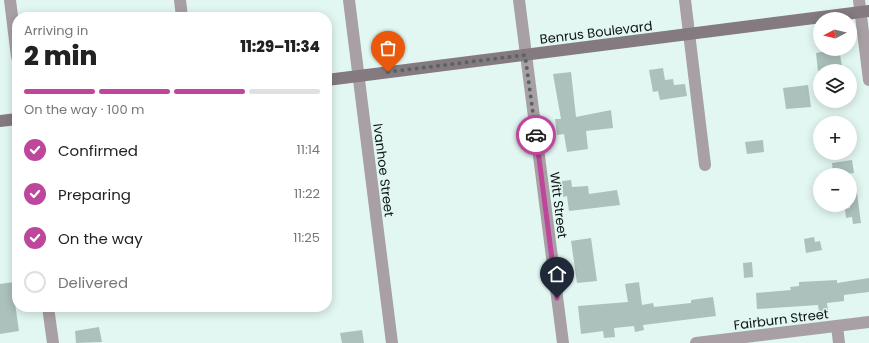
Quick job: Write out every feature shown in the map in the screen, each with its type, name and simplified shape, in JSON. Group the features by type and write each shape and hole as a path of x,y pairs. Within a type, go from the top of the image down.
{"street":[{"path":"10,0 12,16"},
{"path":"180,0 181,12"},
{"name":"Ivanhoe Street","path":"349,0 392,343"},
{"name":"Witt Street","path":"519,0 563,343"},
{"path":"685,0 705,165"},
{"path":"859,0 865,12 869,80"},
{"name":"Benrus Boulevard","path":"332,79 865,12"},
{"path":"0,121 12,120"},
{"path":"49,312 52,343"},
{"name":"Fairburn Street","path":"696,343 869,322"},
{"path":"837,326 839,343"}],"building":[{"path":"816,56 840,56 842,64 817,64"},
{"path":"663,68 665,80 673,79 674,85 685,84 687,96 660,100 658,91 653,92 649,70"},
{"path":"571,72 576,117 611,110 613,128 586,131 588,149 567,152 564,134 557,135 555,119 561,119 553,74"},
{"path":"808,85 811,107 786,109 783,88"},
{"path":"763,140 764,152 747,154 745,142"},
{"path":"852,160 853,168 832,168 832,163"},
{"path":"571,180 572,187 588,186 589,194 617,190 620,205 569,211 567,196 563,197 562,181"},
{"path":"857,193 861,223 853,224 852,217 846,218 845,212 857,212"},
{"path":"814,237 815,242 820,241 822,250 806,253 804,239"},
{"path":"591,238 597,281 577,283 571,241"},
{"path":"752,262 753,277 744,278 743,263"},
{"path":"869,278 869,292 844,295 844,301 827,303 828,311 819,312 818,305 757,309 756,293 791,290 790,287 799,286 799,282 837,280 837,283"},
{"path":"12,282 12,312 16,312 19,331 0,334 0,284"},
{"path":"639,282 642,305 653,303 654,307 691,303 691,300 713,297 716,316 643,325 644,330 635,332 634,326 614,328 615,337 604,338 603,331 581,334 578,306 628,302 625,284"},
{"path":"99,327 102,342 76,343 75,331"},
{"path":"362,330 364,343 342,343 340,333"}],"way so far":[{"path":"388,72 525,55 536,135"}],"route":[{"path":"536,135 557,298"}]}
